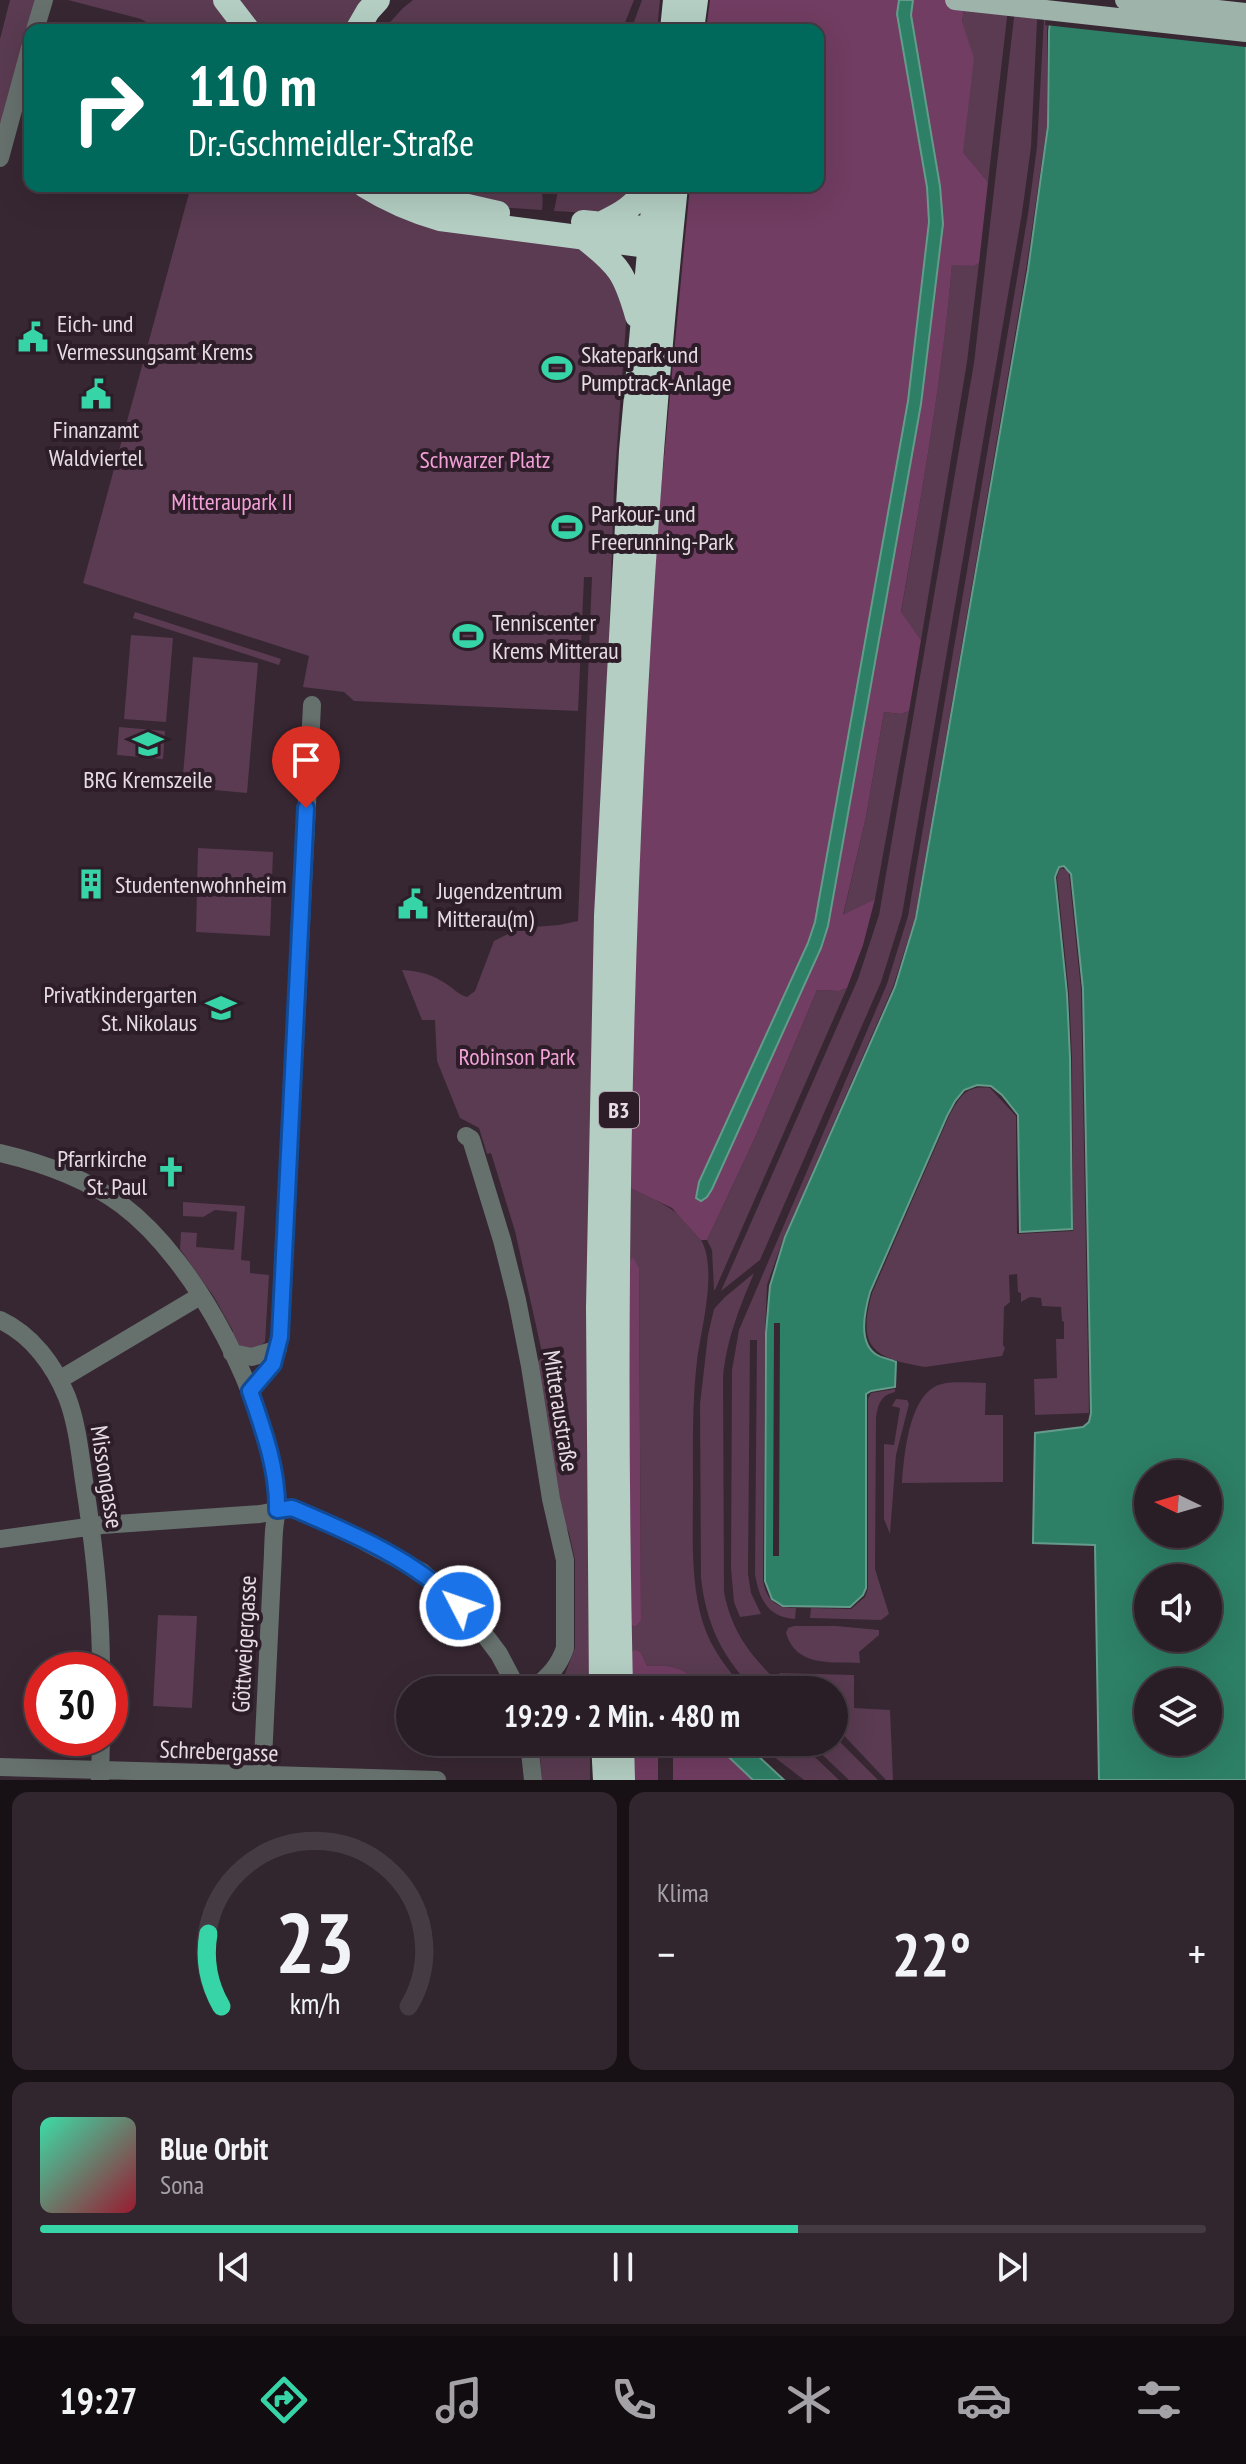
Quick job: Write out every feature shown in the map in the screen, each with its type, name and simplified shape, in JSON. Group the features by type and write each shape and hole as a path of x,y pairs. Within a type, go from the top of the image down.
{"highway":[{"path":"225,0 243,24"},
{"path":"360,24 378,0"},
{"path":"376,192 400,206 440,219 660,239"},
{"path":"427,192 474,209 593,231 628,210 642,192"},
{"name":"B3","path":"621,1676 617,1266 625,906 660,239 656,192"},
{"name":"B3","path":"601,1676 598,1277 606,931 623,568 641,328 660,239 674,192"},
{"path":"593,231 630,290 641,328"},
{"path":"599,1780 601,1756"},
{"path":"603,1756 605,1780"},
{"path":"622,1756 623,1780"}],"main road":[{"path":"955,0 1246,32"},
{"path":"1125,0 1246,13"}],"street":[{"path":"37,24 44,0"},
{"path":"0,158 24,70"},
{"path":"250,1391 273,1364 278,1349 312,705"},
{"name":"Mitteraustraße","path":"466,1136 471,1139 517,1300 551,1499 565,1560 565,1648 561,1660 548,1676"},
{"name":"Göttweigergasse","path":"0,1153 69,1174 120,1204 155,1236 200,1296 250,1391 272,1466 277,1496 262,1778"},
{"path":"59,1380 200,1296"},
{"name":"Missongasse","path":"0,1320 36,1346 59,1380 73,1419 91,1527 100,1610 101,1652"},
{"path":"232,1353 252,1357 278,1349"},
{"path":"0,1539 91,1527 260,1514 292,1508 324,1521 422,1572 478,1626 511,1676"},
{"path":"100,1776 101,1756"},
{"path":"530,1756 533,1780"},
{"name":"Schrebergasse","path":"0,1767 100,1776 437,1780"}],"green space":[{"path":"10,0 36,0 29,24 24,24 24,43 0,130 0,39"},
{"path":"68,0 218,0 236,24 150,24"},
{"path":"232,0 369,0 353,24 250,24"},
{"path":"413,0 634,0 624,24 388,24"},
{"path":"642,0 660,0 658,24 633,24"},
{"path":"965,0 1009,0 988,182 963,152 962,22"},
{"path":"1016,0 1038,0 1031,147 902,915 881,982 760,1260 721,1291 858,979 879,915 974,363"},
{"path":"1045,0 1050,0 1047,126 1026,270 915,918 893,987 784,1237 767,1285 763,1581 767,1594 774,1602 783,1607 796,1608 795,1619 778,1615 766,1606 755,1574 757,1340 750,1340 748,1574 751,1593 761,1614 740,1617 734,1602 731,1568 732,1370 739,1330 887,984 908,916 1028,214 1037,147"},
{"path":"189,192 377,192 572,244 600,259 627,310 614,487 608,671 590,1676 562,1676 575,1648 575,1560 562,1518 536,1363 543,1357 515,1231 491,1153 487,1154 479,1128 460,1118 437,1061 435,1020 422,1020 402,970 430,975 467,997 475,991 494,941 520,928 578,921 592,577 584,577 578,711 354,701 344,692 303,687 309,656 83,583"},
{"path":"447,192 542,194 542,210 499,207"},
{"path":"558,192 632,192 615,209 589,213 554,211"},
{"path":"979,263 967,362 921,640 901,613 937,395 952,264 974,266"},
{"path":"135,612 281,659 279,665 133,618"},
{"path":"131,635 173,638 166,722 124,719"},
{"path":"193,657 258,663 247,793 182,787"},
{"path":"909,711 875,899 843,916 866,817 884,712 901,714"},
{"path":"119,727 165,731 163,759 117,755"},
{"path":"198,848 273,852 270,936 196,932"},
{"path":"1060,868 1069,874 1081,989 1089,1413 1035,1415 1034,1379 1057,1378 1056,1339 1064,1339 1064,1322 1061,1307 1042,1306 1041,1298 1030,1297 1021,1302 1017,1274 1009,1275 1010,1302 1004,1307 1005,1348 1002,1356 925,1367 881,1354 868,1338 866,1326 872,1293 949,1116 969,1090 990,1088 1016,1116 1017,1234 1073,1231 1072,1058 1057,877"},
{"path":"847,988 714,1290 712,1250 707,1240 754,1140 817,990 839,991"},
{"path":"628,1187 678,1214 694,1230 706,1252 708,1283 694,1409 694,1574 706,1633 734,1676 690,1676 679,1669 647,1666 630,1653 629,1624 635,1627 641,1621 639,1268 627,1266"},
{"path":"183,1202 245,1206 241,1260 250,1261 250,1273 269,1275 265,1342 256,1350 238,1346 214,1297 180,1249 181,1232 197,1233 196,1247 234,1250 237,1212 215,1210 203,1217 183,1216"},
{"path":"754,1273 731,1336 723,1377 724,1592 739,1635 772,1676 741,1676 733,1665 712,1625 701,1578 700,1404 714,1309"},
{"path":"986,1383 985,1415 1003,1415 1003,1482 902,1483 910,1426 922,1399 931,1389 942,1384"},
{"path":"895,1389 881,1401 876,1418 875,1569 889,1614 881,1620 810,1618 811,1608 851,1609 865,1597 868,1588 868,1399 871,1393"},
{"path":"896,1399 907,1400 909,1404 896,1455 890,1534 884,1519 884,1444 894,1445 900,1408 892,1406"},
{"path":"158,1615 197,1616 192,1708 153,1706"},
{"path":"788,1628 879,1630 879,1635 859,1652 860,1663 826,1662 798,1652 786,1633"},
{"path":"779,1673 854,1675 854,1708 890,1710 893,1780 886,1780 848,1740 848,1676 782,1676"},
{"path":"848,1750 878,1780 849,1780 824,1756 848,1756"},
{"path":"540,1756 590,1756 590,1780 542,1780"},
{"path":"773,1756 814,1756 839,1780 804,1780"}],"shaded area":[{"path":"710,0 899,0 927,187 929,222 908,401 815,922 808,943 821,948 828,926 921,404 943,224 940,186 911,15 913,0 965,0 962,22 974,58 963,152 988,182 979,263 974,266 952,265 937,396 901,612 921,640 909,711 901,714 884,712 866,817 843,915 875,899 863,945 847,988 839,991 817,990 754,1140 707,1240 701,1240 672,1208 628,1187 642,761 657,531 689,192 824,192 824,24 707,24"},
{"path":"899,0 913,0 911,15 940,186 943,224 921,404 828,926 821,948 712,1189 701,1201 696,1198 699,1182 815,922 908,401 929,222 927,187 897,14"},
{"path":"1052,0 1246,0 1246,1780 1099,1780 1095,1545 1033,1543 1035,1433 1083,1427 1089,1422 1091,1413 1083,989 1071,874 1064,866 1059,867 1055,877 1067,994 1072,1229 1020,1232 1018,1115 991,1086 977,1085 964,1090 947,1116 870,1292 866,1308 864,1326 867,1343 877,1355 896,1362 895,1387 866,1394 866,1588 850,1607 783,1606 772,1599 765,1581 766,1333 770,1286 785,1237 895,987 916,918 1028,270 1048,126"},
{"path":"633,1257 639,1268 641,1621 635,1627 629,1624 627,1266"},
{"path":"635,1650 640,1652 647,1666 679,1669 690,1676 631,1676 630,1653"},
{"path":"632,1756 658,1756 658,1780 633,1780"},
{"path":"673,1756 728,1756 753,1780 673,1780"},
{"path":"728,1756 758,1756 784,1780 753,1780"}],"pier":[{"path":"1048,0 1246,0 1246,47 1045,25"},
{"path":"774,1323 780,1323 779,1556 773,1556"}],"place":[{"name":"Eich- und Vermessungsamt Krems","path":"33,337"},
{"name":"Skatepark und Pumptrack-Anlage","path":"557,368"},
{"name":"Finanzamt Waldviertel","path":"96,394"},
{"name":"Parkour- und Freerunning-Park","path":"567,527"},
{"name":"Tenniscenter Krems Mitterau","path":"468,636"},
{"name":"BRG Kremszeile","path":"148,744"},
{"name":"Studentenwohnheim","path":"91,884"},
{"name":"Jugendzentrum Mitterau(m)","path":"413,904"},
{"name":"Privatkindergarten St. Nikolaus","path":"221,1008"},
{"name":"Pfarrkirche St. Paul","path":"171,1172"}],"route":[{"path":"306,808 280,1337 273,1364 250,1391 272,1466 277,1510 292,1508 380,1549 422,1572 460,1606"}],"park label":[{"name":"Schwarzer Platz","path":"485,459"},
{"name":"Mitteraupark II","path":"232,501"},
{"name":"Robinson Park","path":"517,1056"}]}
